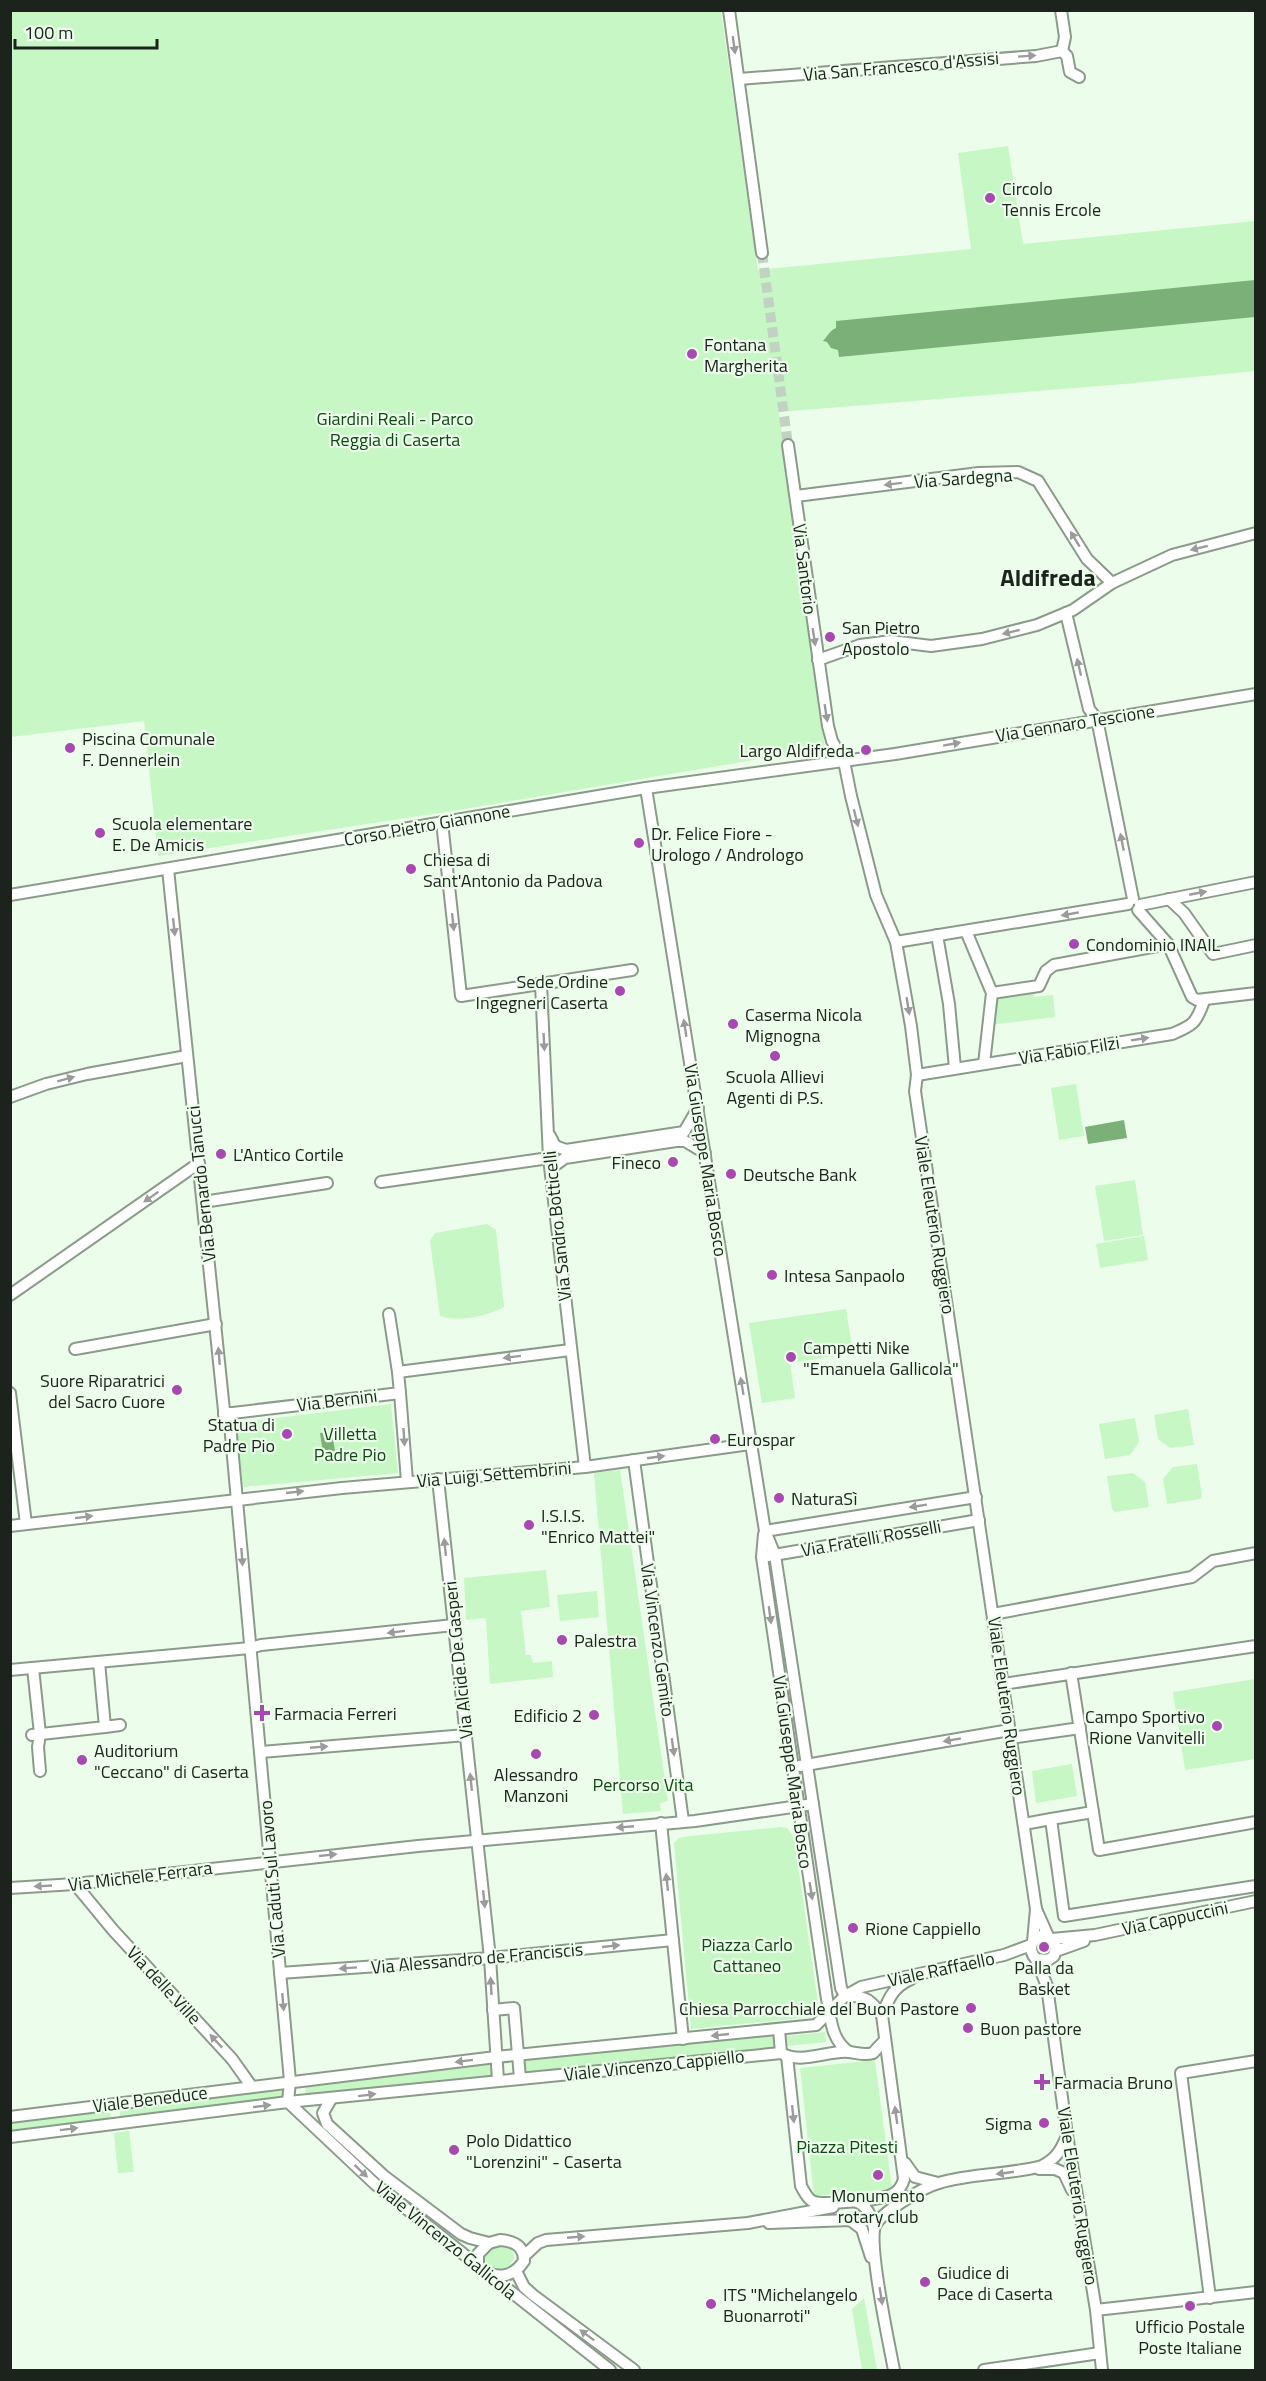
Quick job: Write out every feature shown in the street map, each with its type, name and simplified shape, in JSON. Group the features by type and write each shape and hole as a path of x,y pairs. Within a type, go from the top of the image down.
{"street":[{"path":"729,10 762,253"},
{"path":"1061,10 1065,37 1062,51 1067,56 1070,72 1078,77"},
{"name":"Via San Francesco d'Assisi","path":"739,80 1036,56 1062,51"},
{"name":"Via Santorio","path":"788,445 818,660 832,741 844,761"},
{"name":"Via Sardegna","path":"796,496 991,472 1018,472 1038,481 1087,559 1112,583"},
{"path":"818,660 860,645 891,641 931,646 982,639 1037,625 1066,613 1112,583 1172,555 1256,533"},
{"path":"1066,613 1089,709 1097,719 1135,905 1168,944 1192,997 1204,1001 1256,993"},
{"name":"Via Gennaro Tescione","path":"844,761 1256,694"},
{"name":"Corso Pietro Giannone","path":"10,895 646,788 844,761"},
{"name":"Viale Eleuterio Ruggiero","path":"844,761 876,895 896,942 908,1002 917,1075 915,1091 1036,1909 1033,1950 1047,1986 1067,2135 1096,2310 1102,2370"},
{"name":"Via Giuseppe Maria Bosco","path":"646,788 750,1444 765,1531 775,1555 841,1988 845,1996"},
{"path":"442,822 461,996 632,970"},
{"name":"Via Bernardo Tanucci","path":"168,869 235,1499"},
{"path":"896,942 1135,905 1256,882"},
{"path":"1169,899 1184,913 1213,954 1256,945"},
{"path":"966,931 992,993 984,1064"},
{"path":"937,935 949,1004 955,1068"},
{"path":"992,993 1039,986 1046,971 1054,965 1168,944"},
{"name":"Via Sandro Botticelli","path":"541,984 550,1163 582,1467"},
{"name":"Via Fabio Filzi","path":"917,1075 1172,1034 1192,1026 1204,1001"},
{"path":"10,1097 46,1084 87,1074 187,1056"},
{"path":"548,1133 555,1146 566,1150 672,1134 684,1132 698,1108"},
{"path":"381,1182 550,1163 566,1158 676,1141 685,1141 705,1153"},
{"path":"10,1294 199,1163"},
{"path":"203,1202 327,1183"},
{"path":"389,1314 398,1372"},
{"path":"75,1349 216,1324"},
{"name":"Via Bernini","path":"227,1413 400,1393 398,1372 568,1350"},
{"path":"10,1393 26,1524"},
{"path":"400,1393 407,1481"},
{"name":"Via Luigi Settembrini","path":"10,1526 407,1481 582,1467 750,1444"},
{"name":"Via Vincenzo Gemito","path":"634,1460 683,1821"},
{"name":"Via Alcide De Gasperi","path":"438,1479 490,1958 496,2057"},
{"name":"Via Fratelli Rosselli","path":"765,1531 976,1497"},
{"name":"Via Caduti Sul Lavoro","path":"235,1499 261,1752 290,2081 288,2102"},
{"name":"Via Fratelli Rosselli","path":"762,1557 980,1520"},
{"name":"Via Giuseppe Maria Bosco","path":"765,1531 762,1557 830,2013"},
{"path":"993,1614 1192,1577 1213,1561 1256,1553"},
{"path":"10,1670 250,1648 454,1625"},
{"path":"1003,1684 1256,1646"},
{"path":"99,1662 105,1727"},
{"path":"33,1668 40,1770"},
{"path":"1071,1673 1099,1850 1256,1822"},
{"path":"36,1734 120,1725"},
{"path":"792,1767 1011,1734 1080,1728"},
{"path":"261,1752 466,1735"},
{"path":"683,1821 813,1804"},
{"path":"1024,1824 1093,1812"},
{"path":"1051,1820 1064,1916 1256,1886"},
{"name":"Via Michele Ferrara","path":"10,1888 75,1884 477,1840 683,1821"},
{"path":"661,1824 683,2038"},
{"name":"Via delle Ville","path":"75,1884 113,1930 232,2059 252,2087"},
{"name":"Via Cappuccini","path":"1095,1935 1055,1953 1048,1960 1033,1950 1041,1935 1050,1937 1095,1935 1256,1901"},
{"name":"Viale Eleuterio Ruggiero","path":"1036,1909 1055,1953 1047,1986"},
{"name":"Via Alessandro de Franciscis","path":"280,1973 490,1958 673,1940"},
{"name":"Viale Raffaello","path":"845,1996 861,1987 1033,1950"},
{"path":"882,2016 867,1998 860,1995 845,1996 816,2025 778,2029 784,2054 801,2186 812,2201 819,2203 884,2198 897,2192 904,2179 882,2016 892,1992 902,1983 924,1972"},
{"path":"492,2010 514,2008 520,2078"},
{"path":"830,2013 835,2038 841,2047 849,2052"},
{"name":"Viale Vincenzo Cappiello","path":"290,2081 496,2057 778,2029"},
{"path":"784,2054 797,2057 849,2052 862,2055 873,2054 885,2040"},
{"name":"Viale Vincenzo Cappiello","path":"288,2102 784,2054"},
{"path":"496,2057 498,2080"},
{"path":"1210,2298 1181,2073 1256,2061"},
{"name":"Viale Beneduce","path":"10,2117 290,2081"},
{"name":"Viale Vincenzo Gallicola","path":"332,2099 324,2113 327,2124 384,2176 461,2234 489,2243"},
{"name":"Viale Beneduce","path":"10,2137 288,2102"},
{"name":"Viale Vincenzo Gallicola","path":"288,2102 375,2184 610,2370"},
{"path":"116,2104 118,2123"},
{"path":"1031,2169 1053,2161 1060,2152 1067,2135"},
{"path":"901,2153 909,2172 915,2177 938,2183"},
{"path":"874,2229 878,2221 886,2214 938,2183 1031,2169 1055,2169 1064,2173 1078,2200"},
{"path":"748,2223 786,2214 817,2211 854,2201 861,2204 871,2215 874,2229 874,2252 894,2370"},
{"path":"524,2256 538,2242 546,2240 748,2223 850,2220 862,2229 878,2273"},
{"path":"509,2241 517,2244 524,2256 524,2261 516,2271 504,2276 496,2276 483,2271 478,2266 478,2254 489,2243 509,2241"},
{"name":"Viale Vincenzo Gallicola","path":"516,2271 524,2287 532,2295 634,2370"},
{"path":"1096,2310 1256,2292"},
{"path":"984,2370 1100,2353"}],"green space":[{"name":"Giardini Reali - Parco Reggia di Caserta","path":"10,11 721,11 758,270 971,249 958,153 1008,146 1023,244 1255,221 1255,371 779,412 825,748 446,812 158,856 144,721 11,737"},
{"path":"1033,987 1034,997 1053,995 1055,1017 988,1025 992,993"},
{"path":"1076,1084 1084,1136 1059,1140 1051,1088"},
{"path":"1135,1180 1143,1235 1104,1241 1095,1186"},
{"path":"487,1224 496,1230 504,1307 473,1318 455,1319 440,1316 430,1241 435,1233"},
{"path":"1144,1236 1148,1260 1100,1268 1096,1244"},
{"name":"Campetti Nike \"Emanuela Gallicola\"","path":"846,1309 853,1353 790,1363 795,1398 762,1403 749,1323"},
{"name":"Villetta Padre Pio","path":"391,1404 398,1473 243,1487 236,1423"},
{"path":"1188,1409 1194,1445 1170,1448 1158,1439 1154,1415"},
{"path":"1135,1418 1139,1442 1130,1455 1105,1459 1099,1424"},
{"path":"1197,1464 1202,1496 1200,1499 1167,1504 1163,1479 1173,1467"},
{"name":"Percorso Vita","path":"620,1470 668,1801 660,1803 661,1811 623,1814 594,1473"},
{"path":"1133,1473 1145,1482 1149,1507 1115,1512 1112,1509 1107,1476"},
{"path":"546,1570 550,1607 521,1611 526,1655 531,1655 533,1663 552,1661 553,1677 490,1684 486,1618 466,1620 464,1578"},
{"path":"597,1591 599,1617 560,1621 557,1595"},
{"name":"Campo Sportivo Rione Vanvitelli","path":"1255,1679 1255,1759 1185,1770 1173,1692"},
{"path":"1072,1764 1077,1796 1036,1803 1032,1771"},
{"name":"Piazza Carlo Cattaneo","path":"787,1828 794,1837 818,2014 811,2017 691,2029 674,1843 679,1838 690,1836"},
{"path":"825,2032 826,2042 787,2046 786,2036"},
{"path":"775,2035 776,2048 526,2073 524,2060"},
{"name":"Piazza Pitesti","path":"875,2060 892,2189 814,2196 800,2068"},
{"path":"492,2061 493,2076 306,2097 305,2085"},
{"path":"285,2086 284,2098 120,2119 120,2106"},
{"path":"109,2108 111,2120 11,2133 10,2121"},
{"path":"129,2131 134,2172 118,2173 114,2133"},
{"path":"499,2246 510,2249 514,2259 508,2267 500,2269 487,2266 484,2257 490,2249"},
{"path":"864,2298 877,2370 862,2370 852,2309"}],"shaded area":[{"path":"1255,280 1255,317 839,357 838,350 831,348 827,342 823,341 836,328 836,321"},
{"path":"1124,1120 1127,1138 1088,1144 1085,1127"},
{"path":"332,1432 336,1458 324,1460 320,1433"}],"tunnel":[{"path":"762,253 788,445"}],"place":[{"name":"Circolo Tennis Ercole","path":"990,198"},
{"name":"Fontana Margherita","path":"692,354"},
{"name":"San Pietro Apostolo","path":"830,637"},
{"name":"Piscina Comunale F. Dennerlein","path":"70,748"},
{"name":"Largo Aldifreda","path":"866,750"},
{"name":"Scuola elementare E. De Amicis","path":"100,833"},
{"name":"Dr. Felice Fiore - Urologo / Andrologo","path":"639,843"},
{"name":"Chiesa di Sant'Antonio da Padova","path":"411,869"},
{"name":"Condominio INAIL","path":"1074,944"},
{"name":"Sede Ordine Ingegneri Caserta","path":"620,991"},
{"name":"Caserma Nicola Mignogna","path":"733,1024"},
{"name":"Scuola Allievi Agenti di P.S.","path":"775,1056"},
{"name":"L'Antico Cortile","path":"221,1154"},
{"name":"Fineco","path":"673,1162"},
{"name":"Deutsche Bank","path":"731,1174"},
{"name":"Intesa Sanpaolo","path":"772,1275"},
{"name":"Campetti Nike \"Emanuela Gallicola\"","path":"791,1357"},
{"name":"Suore Riparatrici del Sacro Cuore","path":"177,1390"},
{"name":"Statua di Padre Pio","path":"287,1434"},
{"name":"Eurospar","path":"715,1439"},
{"name":"NaturaSì","path":"779,1498"},
{"name":"I.S.I.S. \"Enrico Mattei\"","path":"529,1525"},
{"name":"Palestra","path":"562,1640"},
{"name":"Farmacia Ferreri","path":"262,1713"},
{"name":"Edificio 2","path":"594,1715"},
{"name":"Campo Sportivo Rione Vanvitelli","path":"1217,1726"},
{"name":"Alessandro Manzoni","path":"536,1754"},
{"name":"Auditorium \"Ceccano\" di Caserta","path":"82,1760"},
{"name":"Rione Cappiello","path":"853,1928"},
{"name":"Palla da Basket","path":"1044,1947"},
{"name":"Chiesa Parrocchiale del Buon Pastore","path":"971,2008"},
{"name":"Buon pastore","path":"968,2028"},
{"name":"Farmacia Bruno","path":"1042,2082"},
{"name":"Sigma","path":"1044,2123"},
{"name":"Polo Didattico \"Lorenzini\" - Caserta","path":"454,2150"},
{"name":"Monumento rotary club","path":"878,2175"},
{"name":"Giudice di Pace di Caserta","path":"925,2282"},
{"name":"ITS \"Michelangelo Buonarroti\"","path":"711,2304"},
{"name":"Ufficio Postale Poste Italiane","path":"1190,2306"}],"district":[{"name":"Aldifreda","path":"1048,577"}]}
